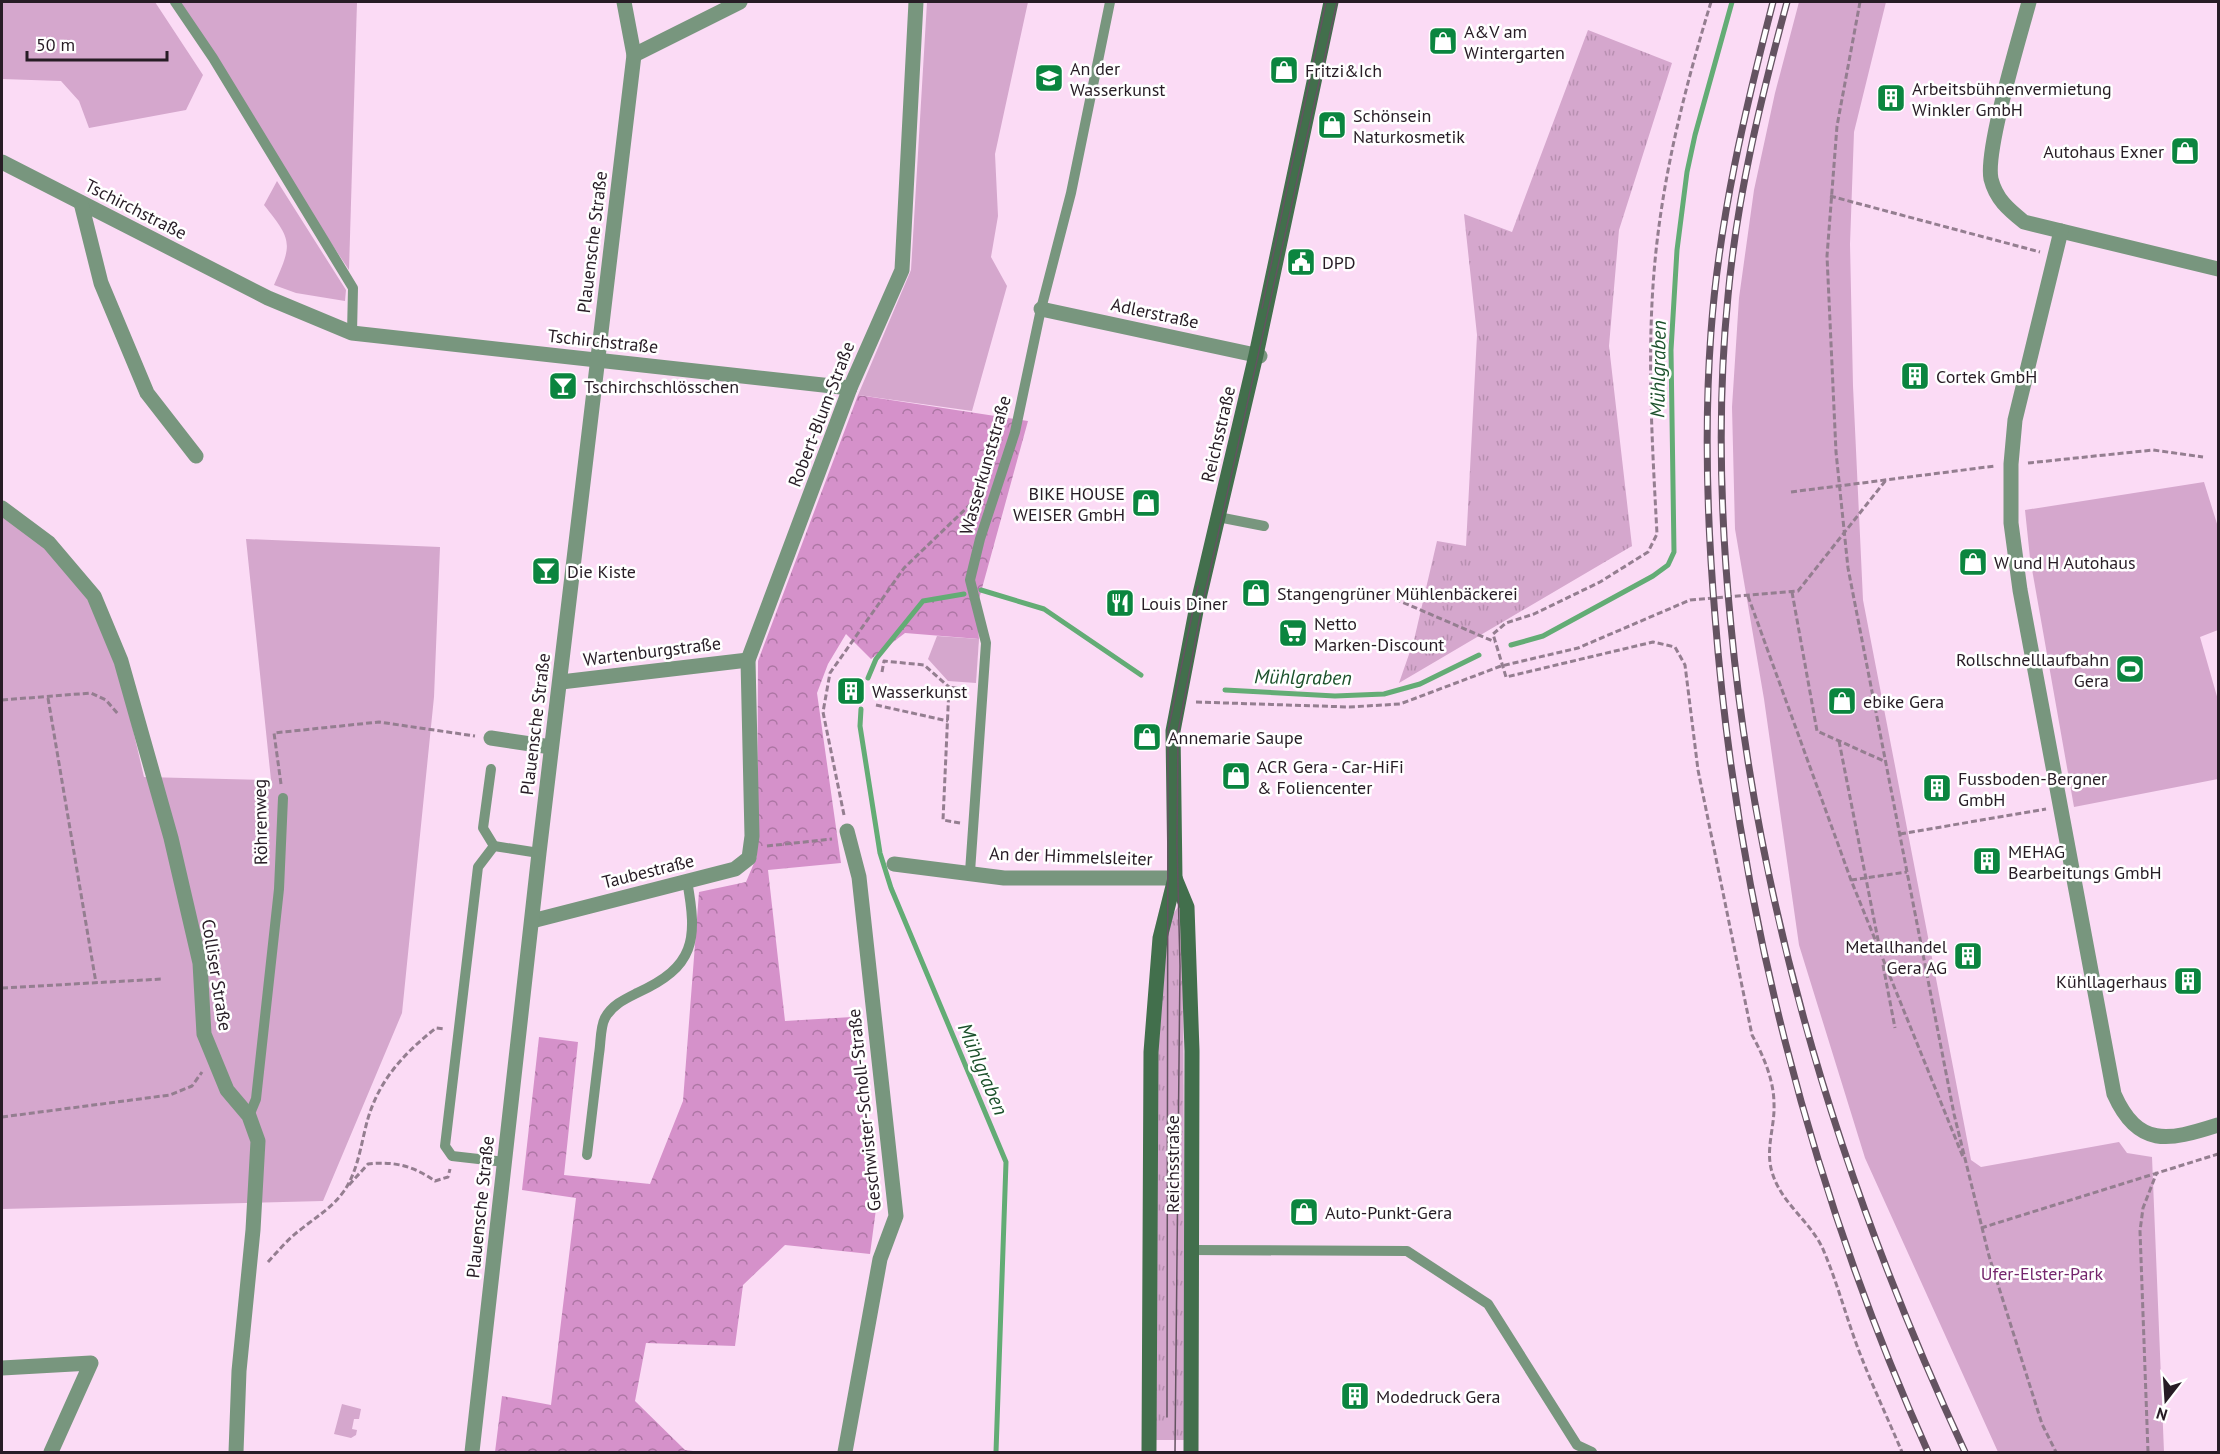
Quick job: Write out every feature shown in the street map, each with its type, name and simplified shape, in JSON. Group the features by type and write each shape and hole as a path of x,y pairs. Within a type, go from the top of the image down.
{"main road":[{"name":"Reichsstraße","path":"1149,1452 1151,1052 1160,938 1175,878 1173,731 1218,517 1258,355 1332,2"},
{"name":"Reichsstraße","path":"1175,878 1186,907 1192,1051 1191,1452"}],"street":[{"name":"Plauensche Straße","path":"472,1452 538,854 561,682 634,56 624,2"},
{"path":"634,56 740,2"},
{"name":"Robert-Blum-Straße","path":"751,842 748,660 850,388 902,270 916,2"},
{"path":"2029,2 1993,145 1991,177 2001,203 2024,222 2218,269"},
{"name":"Tschirchstraße","path":"2,162 268,298 352,333 850,388"},
{"path":"81,203 101,284 147,393 196,456"},
{"path":"2061,231 2014,420 2011,464 2012,522 2020,590 2114,1094 2124,1116 2145,1134 2163,1136 2197,1132 2218,1125"},
{"name":"Adlerstraße","path":"1041,309 1258,355"},
{"name":"Colliser Straße","path":"2,508 49,543 94,596 120,661 171,838 200,963 204,1034 227,1090 249,1116 258,1141 239,1371 236,1452"},
{"name":"Wartenburgstraße","path":"561,682 748,660"},
{"path":"491,738 551,747"},
{"name":"Geschwister-Scholl-Straße","path":"845,1452 880,1259 896,1216 859,877 848,834"},
{"name":"Taubestraße","path":"532,921 735,868 748,858 751,842"},
{"name":"An der Himmelsleiter","path":"894,864 1004,878 1175,878"},
{"path":"2,1368 91,1363 51,1452"}],"lane":[{"path":"175,2 213,58 353,288 352,333"},
{"name":"Wasserkunststraße","path":"970,872 986,643 970,580 980,539 1011,449 1041,309 1071,193 1110,2"},
{"path":"1218,517 1264,526"},
{"path":"492,769 483,828 494,846 538,854"},
{"name":"Röhrenweg","path":"249,1116 256,1099 279,889 283,798"},
{"path":"494,846 478,867 445,1146 452,1156 505,1162"},
{"path":"586,1155 604,1019 621,1000 659,984 672,974 687,956 691,932 691,902 687,881"},
{"path":"1191,1250 1407,1251 1488,1304 1577,1445 1592,1452"}],"path":[{"path":"1711,2 1669,162 1656,253 1650,354 1658,534 1648,552 1600,582 1534,614 1506,623 1493,634 1506,677 1653,642 1675,647 1685,665 1700,781 1752,1035 1765,1059 1774,1103 1769,1152 1771,1169 1778,1190 1808,1223 1822,1248 1859,1351 1902,1452"},
{"path":"1860,2 1837,126 1830,196 1828,304 1836,452 1848,568 1954,1114 1981,1228 2042,1424 2056,1452"},
{"path":"1830,196 2055,256"},
{"path":"1791,492 2011,464 2153,450 2203,458"},
{"path":"1178,701 1375,707 1400,704 1501,666 1578,648 1690,600 1798,591 1886,480"},
{"path":"751,842 848,834 823,712 830,673 904,568 980,495"},
{"path":"1792,592 1817,730 1886,762"},
{"path":"1748,596 1851,880 1968,1169"},
{"path":"1395,599 1495,642"},
{"path":"882,672 884,662 924,665 949,687 983,692"},
{"path":"949,687 943,820 973,826"},
{"path":"2,700 92,693 106,699 121,718"},
{"path":"48,698 96,983"},
{"path":"876,705 948,721"},
{"name":"Röhrenweg","path":"283,798 274,733 379,722 491,738"},
{"path":"1839,741 1895,1028"},
{"path":"1900,834 2060,806"},
{"path":"1851,880 1907,872"},
{"path":"2,988 162,979"},
{"path":"345,1190 357,1163 368,1118 382,1086 399,1060 436,1028"},
{"path":"2,1117 170,1095 192,1086 213,1056"},
{"path":"1981,1228 2218,1154"},
{"path":"248,1283 289,1239 328,1211 368,1164 385,1162 406,1164 435,1181 448,1177"},
{"path":"2148,1452 2140,1231 2143,1208 2157,1172"}],"green space":[{"path":"2,2 155,2 203,75 186,110 89,128 79,101 61,81 2,79"},
{"path":"178,2 357,2 349,270 329,240"},
{"path":"927,2 1028,2 995,154 998,216 991,257 1007,286 972,411 858,395 911,270"},
{"name":"Ufer-Elster-Park","path":"1799,2 1886,2 1854,132 1850,244 1853,386 1863,600 1971,1160 1981,1167 2119,1142 2127,1153 2152,1157 2164,1452 1998,1452 1865,1158 1799,945 1764,699 1735,529 1732,407 1739,298 1754,190 1775,93"},
{"path":"1588,30 1672,63 1619,230 1609,346 1632,546 1399,683 1414,640 1437,541 1466,546 1477,335 1464,214 1512,232"},
{"path":"277,181 346,290 345,301 296,293 274,285 284,260 287,242 280,226 264,205"},
{"path":"858,395 1028,421 976,610 979,639 905,633 871,659 846,634 828,664 817,693 841,863 768,870 785,1021 852,1017 876,1209 870,1254 785,1245 743,1285 735,1346 646,1343 635,1401 685,1450 701,1452 495,1452 502,1396 551,1405 576,1198 522,1190 539,1037 578,1042 564,1175 650,1184 683,1101 699,892 746,882 757,856 758,661"},
{"name":"Rollschnelllaufbahn Gera","path":"2204,482 2218,527 2218,630 2200,637 2218,700 2218,779 2074,807 2030,558 2025,510"},
{"path":"2,514 47,545 91,596 124,691 144,777 271,780 246,539 440,547 434,697 402,1013 323,1201 2,1209"},
{"path":"937,636 979,639 976,683 948,681 928,659"},
{"path":"1180,904 1183,933 1185,1440 1154,1440 1154,1078 1169,920"},
{"path":"342,1404 361,1409 359,1419 354,1419 352,1429 357,1430 356,1435 351,1438 334,1434"}],"waterway":[{"name":"Mühlgraben","path":"1511,645 1543,636 1653,576 1668,565 1674,552 1671,350 1677,250 1687,172 1695,135 1732,2"},
{"name":"Mühlgraben","path":"981,590 1044,609 1141,675"},
{"name":"Mühlgraben","path":"868,678 876,659 923,601 964,594"},
{"name":"Mühlgraben","path":"1225,690 1335,696 1384,694 1420,684 1479,655"},
{"name":"Mühlgraben","path":"861,709 860,726 880,853 891,888 1006,1162 996,1452"}],"tram line":[{"path":"1262,308 1326,2"},
{"path":"1175,1452 1180,966 1177,844 1178,732 1201,611 1337,2"},
{"path":"1167,1417 1168,731 1198,586"}],"railway":[{"path":"1773,2 1734,166 1720,248 1711,332 1707,439 1708,509 1715,616 1726,724 1741,831 1761,937 1786,1043 1815,1148 1848,1251 1886,1352 1928,1452"},
{"path":"1787,2 1759,111 1737,221 1728,296 1722,378 1721,461 1724,543 1744,734 1762,840 1785,945 1812,1049 1844,1152 1881,1253 1921,1353 1965,1452"}],"place":[{"name":"A&V am Wintergarten","path":"1443,41"},
{"name":"Fritzi&Ich","path":"1284,70"},
{"name":"An der Wasserkunst","path":"1049,78"},
{"name":"Arbeitsbühnenvermietung Winkler GmbH","path":"1891,98"},
{"name":"Schönsein Naturkosmetik","path":"1332,125"},
{"name":"Autohaus Exner","path":"2185,151"},
{"name":"DPD","path":"1301,262"},
{"name":"Cortek GmbH","path":"1915,376"},
{"name":"Tschirchschlösschen","path":"563,386"},
{"name":"BIKE HOUSE WEISER GmbH","path":"1146,503"},
{"name":"W und H Autohaus","path":"1973,562"},
{"name":"Die Kiste","path":"546,571"},
{"name":"Stangengrüner Mühlenbäckerei","path":"1256,593"},
{"name":"Louis Diner","path":"1120,603"},
{"name":"Netto Marken-Discount","path":"1293,633"},
{"name":"Rollschnelllaufbahn Gera","path":"2130,669"},
{"name":"Wasserkunst","path":"851,691"},
{"name":"ebike Gera","path":"1842,701"},
{"name":"Annemarie Saupe","path":"1147,737"},
{"name":"ACR Gera - Car-HiFi & Foliencenter","path":"1236,776"},
{"name":"Fussboden-Bergner GmbH","path":"1937,788"},
{"name":"MEHAG Bearbeitungs GmbH","path":"1987,861"},
{"name":"Metallhandel Gera AG","path":"1968,956"},
{"name":"Kühllagerhaus","path":"2188,981"},
{"name":"Auto-Punkt-Gera","path":"1304,1212"},
{"name":"Modedruck Gera","path":"1355,1396"}]}
